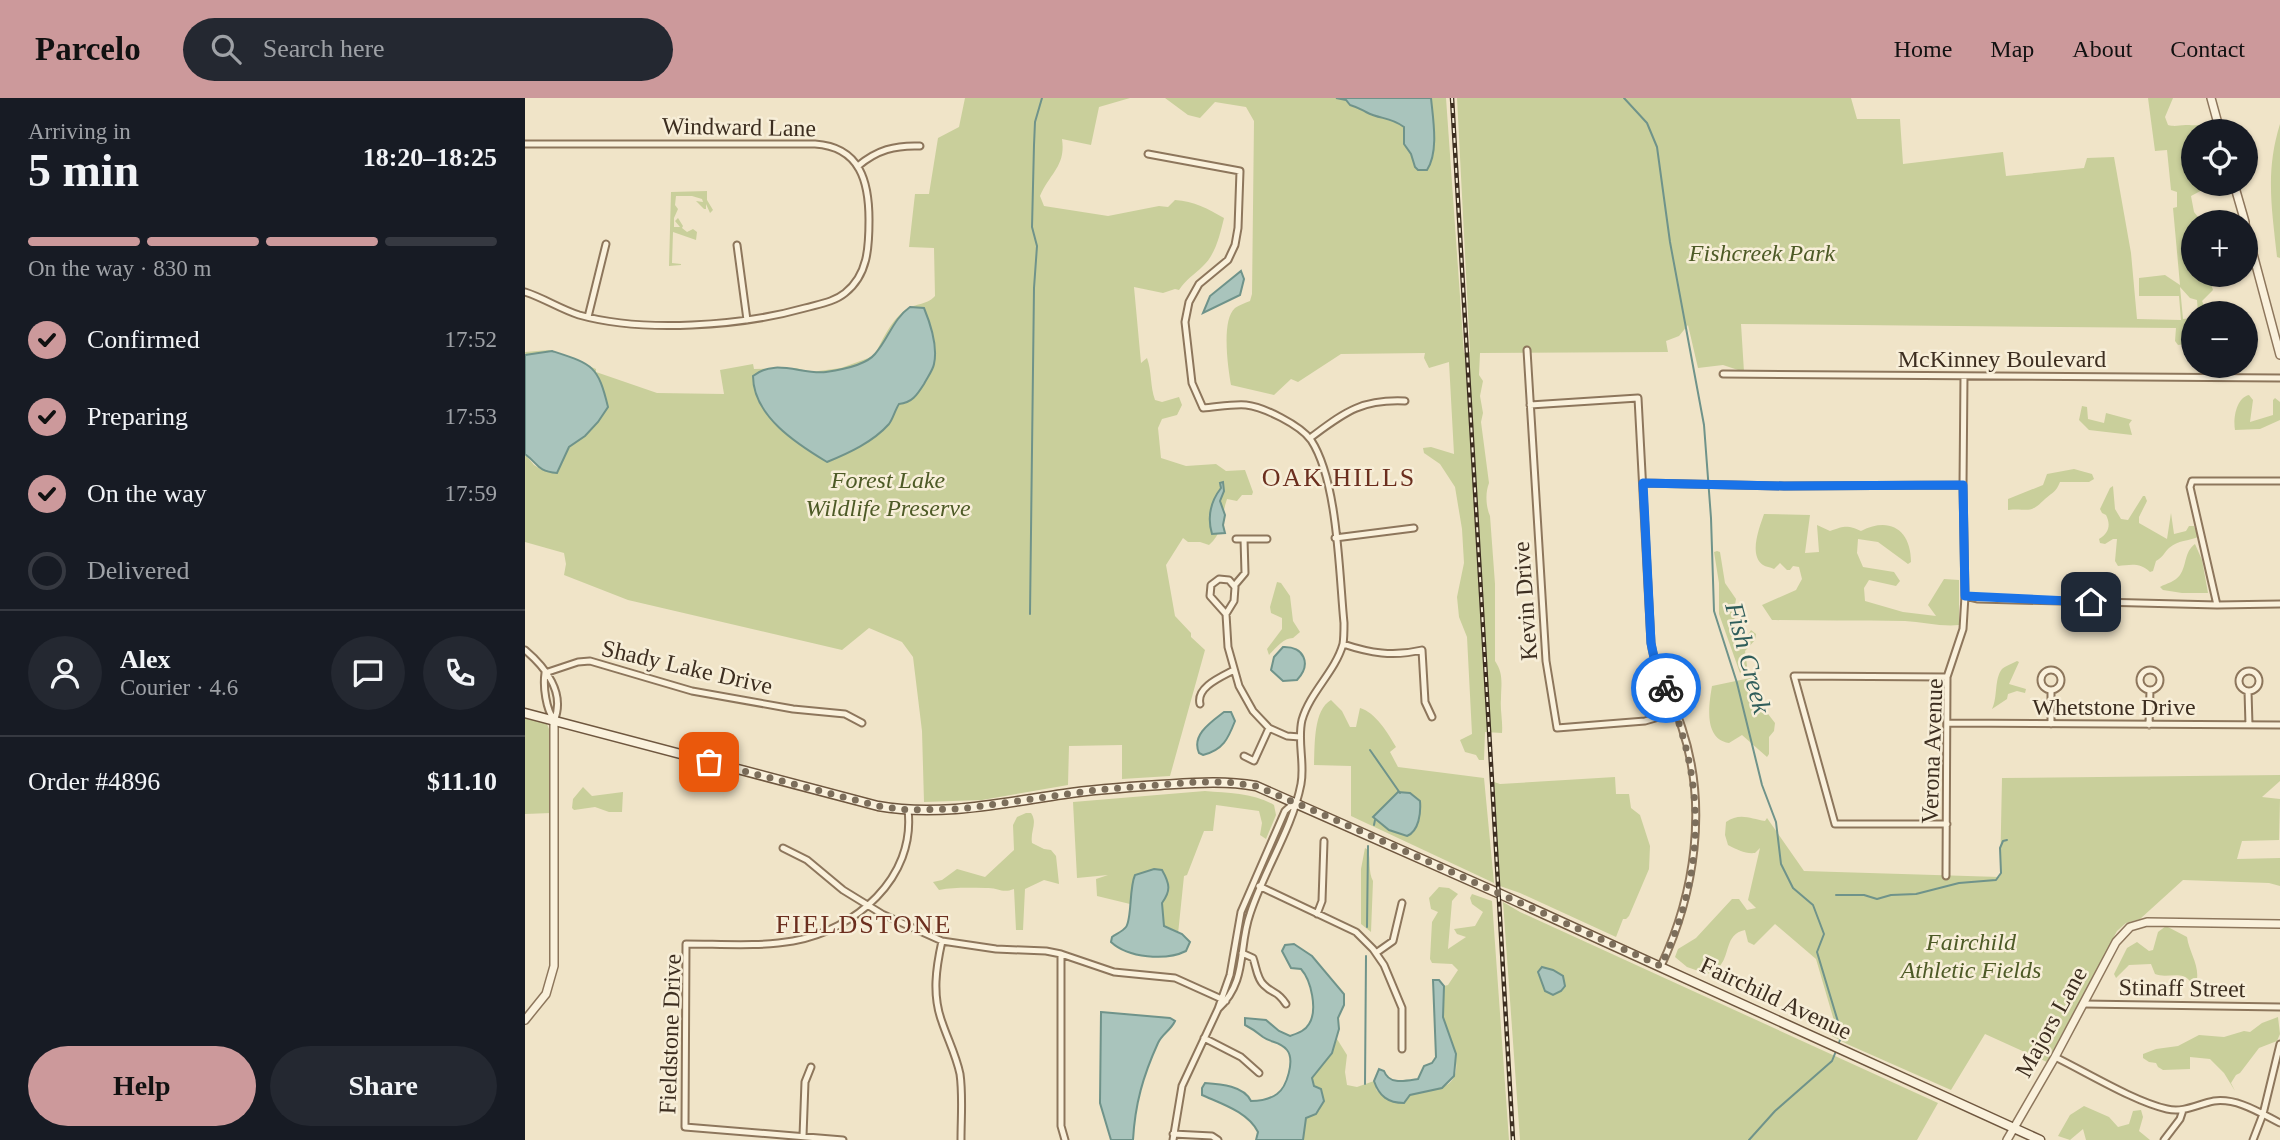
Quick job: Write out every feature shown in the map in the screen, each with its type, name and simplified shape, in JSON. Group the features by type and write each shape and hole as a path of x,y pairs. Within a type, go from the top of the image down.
{"main road":[{"name":"Fairchild Avenue","path":"525,713 878,806 908,810 960,809 1096,790 1196,782 1256,786 1661,966 2040,1140"}],"street":[{"path":"2211,98 2217,119"},
{"name":"Windward Lane","path":"525,144 821,144 837,149 858,166"},
{"path":"525,292 588,317 672,325 726,323 777,316 825,303 843,295 863,270 869,245 869,194 858,166 874,154 887,149 920,146"},
{"path":"1148,154 1240,172 1235,245 1228,260 1199,284 1189,302 1185,322 1192,383 1203,408 1244,405 1261,409 1278,416 1310,438 1331,492 1344,623 1343,644 1335,662 1311,697 1302,722 1301,785 1293,815 1249,916 1238,977 1218,1009 1182,1087 1173,1137 1212,1136 1218,1140"},
{"path":"588,317 606,244"},
{"path":"737,246 747,320"},
{"path":"2258,272 2280,355"},
{"name":"Kevin Drive","path":"1527,350 1546,661 1557,728 1645,721 1677,712"},
{"name":"McKinney Boulevard","path":"1723,374 2280,379"},
{"name":"Verona Avenue","path":"1947,876 1947,677 1963,629 1965,596 1964,376"},
{"path":"1530,405 1638,398 1651,643 1655,662 1677,712 1693,776 1695,837 1692,874 1672,943 1661,966"},
{"path":"1310,438 1344,412 1376,401 1405,401"},
{"path":"2217,605 2190,486 2192,481 2280,481"},
{"path":"1643,483 1963,485"},
{"path":"1335,538 1414,528"},
{"path":"1236,539 1268,539"},
{"path":"1244,539 1245,573 1234,586 1234,601 1226,614 1228,647 1234,670 1239,686 1253,711 1269,727 1287,736 1300,737"},
{"path":"1226,614 1210,596 1211,585 1224,579 1234,586"},
{"path":"1965,596 1978,599 2280,604"},
{"path":"1343,644 1370,653 1422,650 1425,702 1431,717"},
{"path":"525,650 545,673 548,711 554,721 554,966 546,994 525,1020"},
{"name":"Shady Lake Drive","path":"545,673 578,662 590,661 692,691 793,709 845,714 862,723"},
{"path":"1200,704 1198,697 1201,690 1234,670"},
{"path":"1947,677 1794,676 1835,824 1947,824"},
{"path":"2051,690 2051,724"},
{"path":"2150,690 2150,725"},
{"path":"2248,691 2249,725"},
{"name":"Whetstone Drive","path":"1948,723 2280,725"},
{"path":"1244,756 1254,761 1269,727"},
{"path":"1223,1000 1235,959 1241,912 1285,811 1295,802"},
{"name":"Fieldstone Drive","path":"803,1136 685,1127 686,944 767,944 796,941 845,922 868,906 889,885 899,868 908,834 908,810"},
{"path":"1317,914 1322,901 1324,841"},
{"path":"783,848 807,860 843,890 868,906 942,941 1061,954 1114,972 1175,978 1223,1000"},
{"path":"1253,884 1356,932 1376,953 1402,1008 1402,1049"},
{"path":"1376,953 1393,941 1402,903"},
{"name":"Majors Lane","path":"2007,1140 2120,936 2133,925 2147,922 2280,924"},
{"path":"942,941 936,974 936,993 941,1021 959,1072 961,1140"},
{"path":"1061,954 1061,1126 1065,1140"},
{"path":"1243,954 1254,958 1260,980 1265,987 1279,994 1286,1004"},
{"name":"Stinaff Street","path":"2084,1004 2280,1007"},
{"path":"1204,1038 1241,1057 1259,1073"},
{"path":"2253,1140 2263,1114 2280,1044"},
{"path":"2055,1057 2151,1104 2169,1110 2183,1110 2223,1101 2241,1104 2280,1123"},
{"path":"811,1067 805,1083 803,1136 843,1140"},
{"path":"2164,1140 2180,1119 2183,1110"}],"green space":[{"name":"Forest Lake Wildlife Preserve","path":"965,98 1130,98 1099,107 1091,145 1062,139 1062,156 1040,196 1044,206 1108,216 1159,206 1168,207 1175,200 1195,204 1224,218 1211,256 1179,290 1163,293 1134,287 1141,363 1147,358 1155,400 1162,402 1179,397 1182,405 1177,415 1162,419 1158,428 1161,458 1186,466 1216,464 1226,471 1245,470 1253,492 1252,495 1242,495 1237,501 1227,499 1220,529 1209,545 1188,542 1183,538 1166,565 1175,616 1205,650 1170,776 1122,779 1122,745 1069,746 1068,785 982,800 924,802 922,731 913,657 902,642 869,628 842,650 628,600 564,575 564,553 525,542 525,454 542,470 525,450 525,352 549,350 596,369 596,372 657,393 724,394 720,370 753,364 754,369 796,368 811,372 841,368 874,356 899,315 935,296 934,248 909,247 915,194 929,194 938,138 959,127"},
{"name":"Fishcreek Park","path":"1165,98 1446,98 1464,353 1470,352 1457,98 1851,98 1857,119 1900,119 1903,164 2003,152 2006,176 2084,168 2087,158 2114,157 2131,253 2137,319 2181,320 2181,345 2175,341 2176,328 1741,324 1744,372 1723,365 1698,368 1688,325 1679,336 1666,341 1668,352 1480,353 1479,375 1483,381 1480,396 1483,413 1481,422 1489,483 1487,500 1495,584 1495,661 1501,680 1502,733 1485,732 1484,760 1479,760 1476,755 1465,752 1460,740 1472,734 1467,637 1459,617 1457,597 1464,563 1455,487 1440,464 1424,453 1423,448 1431,447 1454,454 1449,362 1429,368 1424,358 1425,353 1341,354 1298,382 1291,379 1274,395 1231,385 1228,367 1228,323 1235,308 1250,301 1252,294 1254,121 1246,107 1215,102 1200,118 1188,115"},
{"path":"2148,98 2173,98 2165,117 2168,125 2181,125 2181,196 2191,196 2194,210 2181,210 2181,287 2212,287 2213,290 2202,301 2197,301 2190,298 2180,287 2181,320 2179,296 2139,296 2139,278 2165,275 2180,285 2173,208 2177,207 2177,192 2171,190 2167,150 2155,151"},
{"path":"2280,124 2280,258 2277,257 2273,223 2271,175"},
{"path":"707,191 707,200 713,210 710,213 706,204 704,209 696,201 703,202 702,199 676,196 675,205 678,209 674,218 674,227 680,227 675,221 678,218 687,232 693,229 697,232 696,240 673,232 672,263 681,265 669,266 671,192"},
{"path":"2249,395 2253,400 2250,422 2273,415 2275,398 2280,402 2280,420 2260,429 2235,430 2238,404"},
{"path":"2082,406 2087,407 2088,419 2104,423 2106,413 2132,420 2129,424 2132,435 2089,430 2079,420"},
{"path":"2074,469 2092,474 2094,479 2089,482 2060,482 2054,492 2035,507 2028,510 2008,510 2008,499 2043,485 2047,474"},
{"path":"2113,486 2115,509 2121,519 2128,520 2145,496 2147,501 2139,523 2167,539 2171,513 2174,534 2194,526 2198,537 2172,545 2156,561 2153,571 2135,565 2118,566 2115,561 2117,539 2105,544 2100,543 2099,539 2109,525 2106,515 2100,509"},
{"path":"1764,514 1810,515 1805,553 1819,552 1817,525 1830,531 1846,527 1861,531 1881,525 1897,529 1903,534 1910,551 1911,562 1908,564 1878,542 1858,539 1857,553 1863,567 1894,572 1900,581 1896,586 1869,580 1864,588 1865,601 1903,612 1936,616 1928,605 1944,579 1959,580 1959,625 1905,621 1772,620 1762,605 1796,590 1802,579 1799,567 1793,566 1787,570 1780,563 1774,569 1764,566 1756,555 1756,540"},
{"path":"2195,544 2202,560 2208,593 2163,590 2160,587 2180,575 2189,551"},
{"path":"1714,552 1720,552 1725,583 1736,599 1733,616 1740,628 1741,641 1751,630 1756,634 1755,640 1745,651 1747,666 1740,673 1719,614 1719,583"},
{"path":"1277,582 1281,583 1290,596 1293,621 1300,632 1269,655 1267,649 1282,629 1282,618 1271,613 1270,607"},
{"path":"2019,662 2009,684 2026,689 2025,693 2017,691 2008,694 2007,699 1992,709 2000,673 2003,668"},
{"path":"1755,677 1760,708 1765,710 1775,723 1774,731 1769,737 1767,757 1742,735 1729,743 1715,735 1711,728 1712,686"},
{"path":"1331,700 1342,711 1350,727 1356,727 1360,708 1376,718 1396,747 1390,752 1398,767 1484,778 1494,883 1351,816 1351,766 1314,765 1318,720 1325,705"},
{"path":"525,718 547,724 551,734 551,813 525,814"},
{"name":"Fairchild Athletic Fields","path":"2280,775 2280,781 2262,797 2280,799 2279,840 2242,841 2237,859 2280,858 2280,886 2269,883 2183,880 2140,919 2126,923 2117,931 2047,1062 1985,1034 1951,1090 1847,1044 1832,1036 1835,1024 1816,959 1775,924 1754,945 1748,942 1745,930 1738,932 1722,963 1707,974 1687,967 1675,957 1678,949 1696,938 1732,899 1739,899 1747,910 1756,908 1748,900 1760,848 1755,853 1748,853 1728,845 1725,835 1726,822 1736,817 1765,821 1767,818 1804,871 2000,877 2002,778"},
{"path":"1615,777 1616,794 1629,794 1631,808 1640,815 1650,846 1649,869 1629,916 1623,919 1616,937 1500,886 1494,782 1500,784"},
{"path":"583,787 592,796 623,792 622,812 609,812 595,807 574,810 573,799"},
{"path":"1205,791 1258,798 1274,805 1276,815 1266,839 1260,835 1262,823 1259,811 1216,805 1213,831 1204,831 1187,875 1184,876 1178,934 1163,925 1162,903 1169,885 1163,871 1134,877 1130,904 1097,896 1096,879 1108,875 1077,878 1073,802"},
{"path":"1031,813 1034,820 1032,843 1051,850 1056,856 1059,884 1044,880 1025,889 1023,930 1016,930 1014,889 939,890 933,882 942,880 957,869 985,877 1014,850 1013,825 1017,817"},
{"path":"1365,848 1368,850 1373,881 1371,932 1361,924 1361,869"},
{"path":"1439,887 1449,888 1458,894 1452,901 1448,949 1466,937 1457,934 1454,929 1475,926 1483,912 1472,904 1472,894 1492,901 1509,1140 1303,1140 1306,1117 1320,1110 1312,1078 1332,1053 1337,1039 1347,1055 1347,1085 1357,1087 1374,1081 1377,1091 1404,1103 1410,1095 1442,1087 1455,1075 1455,1056 1441,1002 1444,986 1448,985 1458,970 1452,964 1432,963 1430,959 1432,922 1438,912 1431,909 1429,898"},
{"path":"1503,902 1938,1103 1917,1140 1520,1140"},
{"path":"2166,926 2187,937 2197,968 2197,979 2190,981 2178,975 2155,974 2151,964 2129,965 2116,978 2114,974 2127,948 2137,942 2149,951 2153,950 2158,932"},
{"path":"2278,1017 2280,1034 2277,1041 2259,1048 2236,1075 2231,1083 2235,1091 2224,1073 2210,1059 2190,1057 2190,1069 2163,1070 2156,1063 2143,1058 2143,1054 2178,1046 2199,1035 2224,1037 2244,1031 2250,1032 2262,1023"},
{"path":"2084,1106 2109,1117 2118,1127 2129,1124 2133,1111 2141,1110 2143,1117 2139,1131 2150,1140 2086,1140 2083,1129 2070,1140 2058,1136 2070,1115"}],"water":[{"path":"1336,98 1431,98 1434,145 1427,170 1418,170 1415,167 1404,144 1404,127"},
{"path":"1241,271 1244,279 1240,295 1203,313 1210,296"},
{"path":"910,307 924,308 927,315 934,343 933,366 916,395 899,404 889,424 868,442 827,462 790,437 760,404 753,376 770,368 826,372 859,364 875,354 899,317"},
{"path":"552,351 576,359 591,368 601,382 608,407 585,436 569,447 557,473 541,469 525,454 525,355"},
{"path":"1223,482 1224,491 1220,501 1225,515 1225,533 1212,534 1211,510 1221,488 1220,483"},
{"path":"1283,647 1296,649 1303,657 1304,668 1297,680 1283,681 1271,670 1274,657"},
{"path":"1224,712 1231,712 1235,721 1227,738 1215,750 1203,755 1199,753 1197,746 1200,735"},
{"path":"1398,792 1410,793 1420,801 1417,826 1407,836 1389,830 1373,817"},
{"path":"1154,869 1162,870 1168,883 1167,895 1162,903 1164,926 1182,934 1190,942 1186,951 1178,954 1158,957 1137,955 1111,942 1112,937 1128,923 1135,875"},
{"path":"1294,944 1312,956 1344,994 1344,1005 1338,1018 1339,1029 1332,1053 1312,1078 1314,1086 1321,1089 1324,1101 1316,1114 1306,1118 1303,1140 1256,1140 1258,1132 1248,1119 1234,1109 1202,1095 1202,1088 1205,1083 1231,1087 1243,1092 1251,1101 1271,1097 1281,1091 1289,1073 1289,1054 1281,1045 1245,1025 1245,1018 1266,1020 1290,1036 1309,1024 1313,1003 1308,980 1301,969 1291,968 1282,951 1285,945"},
{"path":"1542,967 1563,976 1565,986 1561,991 1553,995 1545,991 1538,972"},
{"path":"1433,980 1439,980 1444,986 1443,1017 1456,1054 1454,1076 1442,1088 1410,1095 1404,1103 1393,1102 1381,1095 1376,1086 1374,1081 1379,1069 1394,1080 1418,1079 1424,1066 1432,1063 1436,1057"},
{"path":"1101,1012 1170,1018 1175,1021 1160,1040 1148,1067 1138,1102 1133,1140 1111,1140 1100,1103"}],"waterway":[{"path":"1030,614 1034,288 1037,246 1032,227 1035,122 1042,98"},
{"name":"Fish Creek","path":"1624,98 1647,123 1657,147 1670,242 1704,425 1714,611 1737,683 1762,785 1776,822 1781,864 1793,888 1813,905 1824,934 1817,952 1842,1035 1838,1045"},
{"path":"1370,750 1400,793"},
{"path":"1374,825 1375,820"},
{"path":"1836,895 1864,895 1877,899 1891,895 1916,894 1959,883 1996,880 2001,873 2000,848 2003,841 2007,840"},
{"path":"1367,927 1368,846"},
{"path":"1365,1084 1366,956"},
{"name":"Fish Creek","path":"1749,1140 1775,1111 1832,1061 1836,1051"}],"railway":[{"path":"1452,98 1513,1140"}],"way so far":[{"path":"709,762 878,806 908,810 982,807 1096,790 1196,782 1256,786 1661,966 1672,943 1691,878 1696,820 1689,754 1666,688"}],"district":[{"name":"OAK HILLS","path":"1339,477"},
{"name":"FIELDSTONE","path":"864,924"}],"route":[{"path":"1666,688 1652,652 1643,483 1784,486 1963,485 1965,596 1978,599 2091,602"}]}
